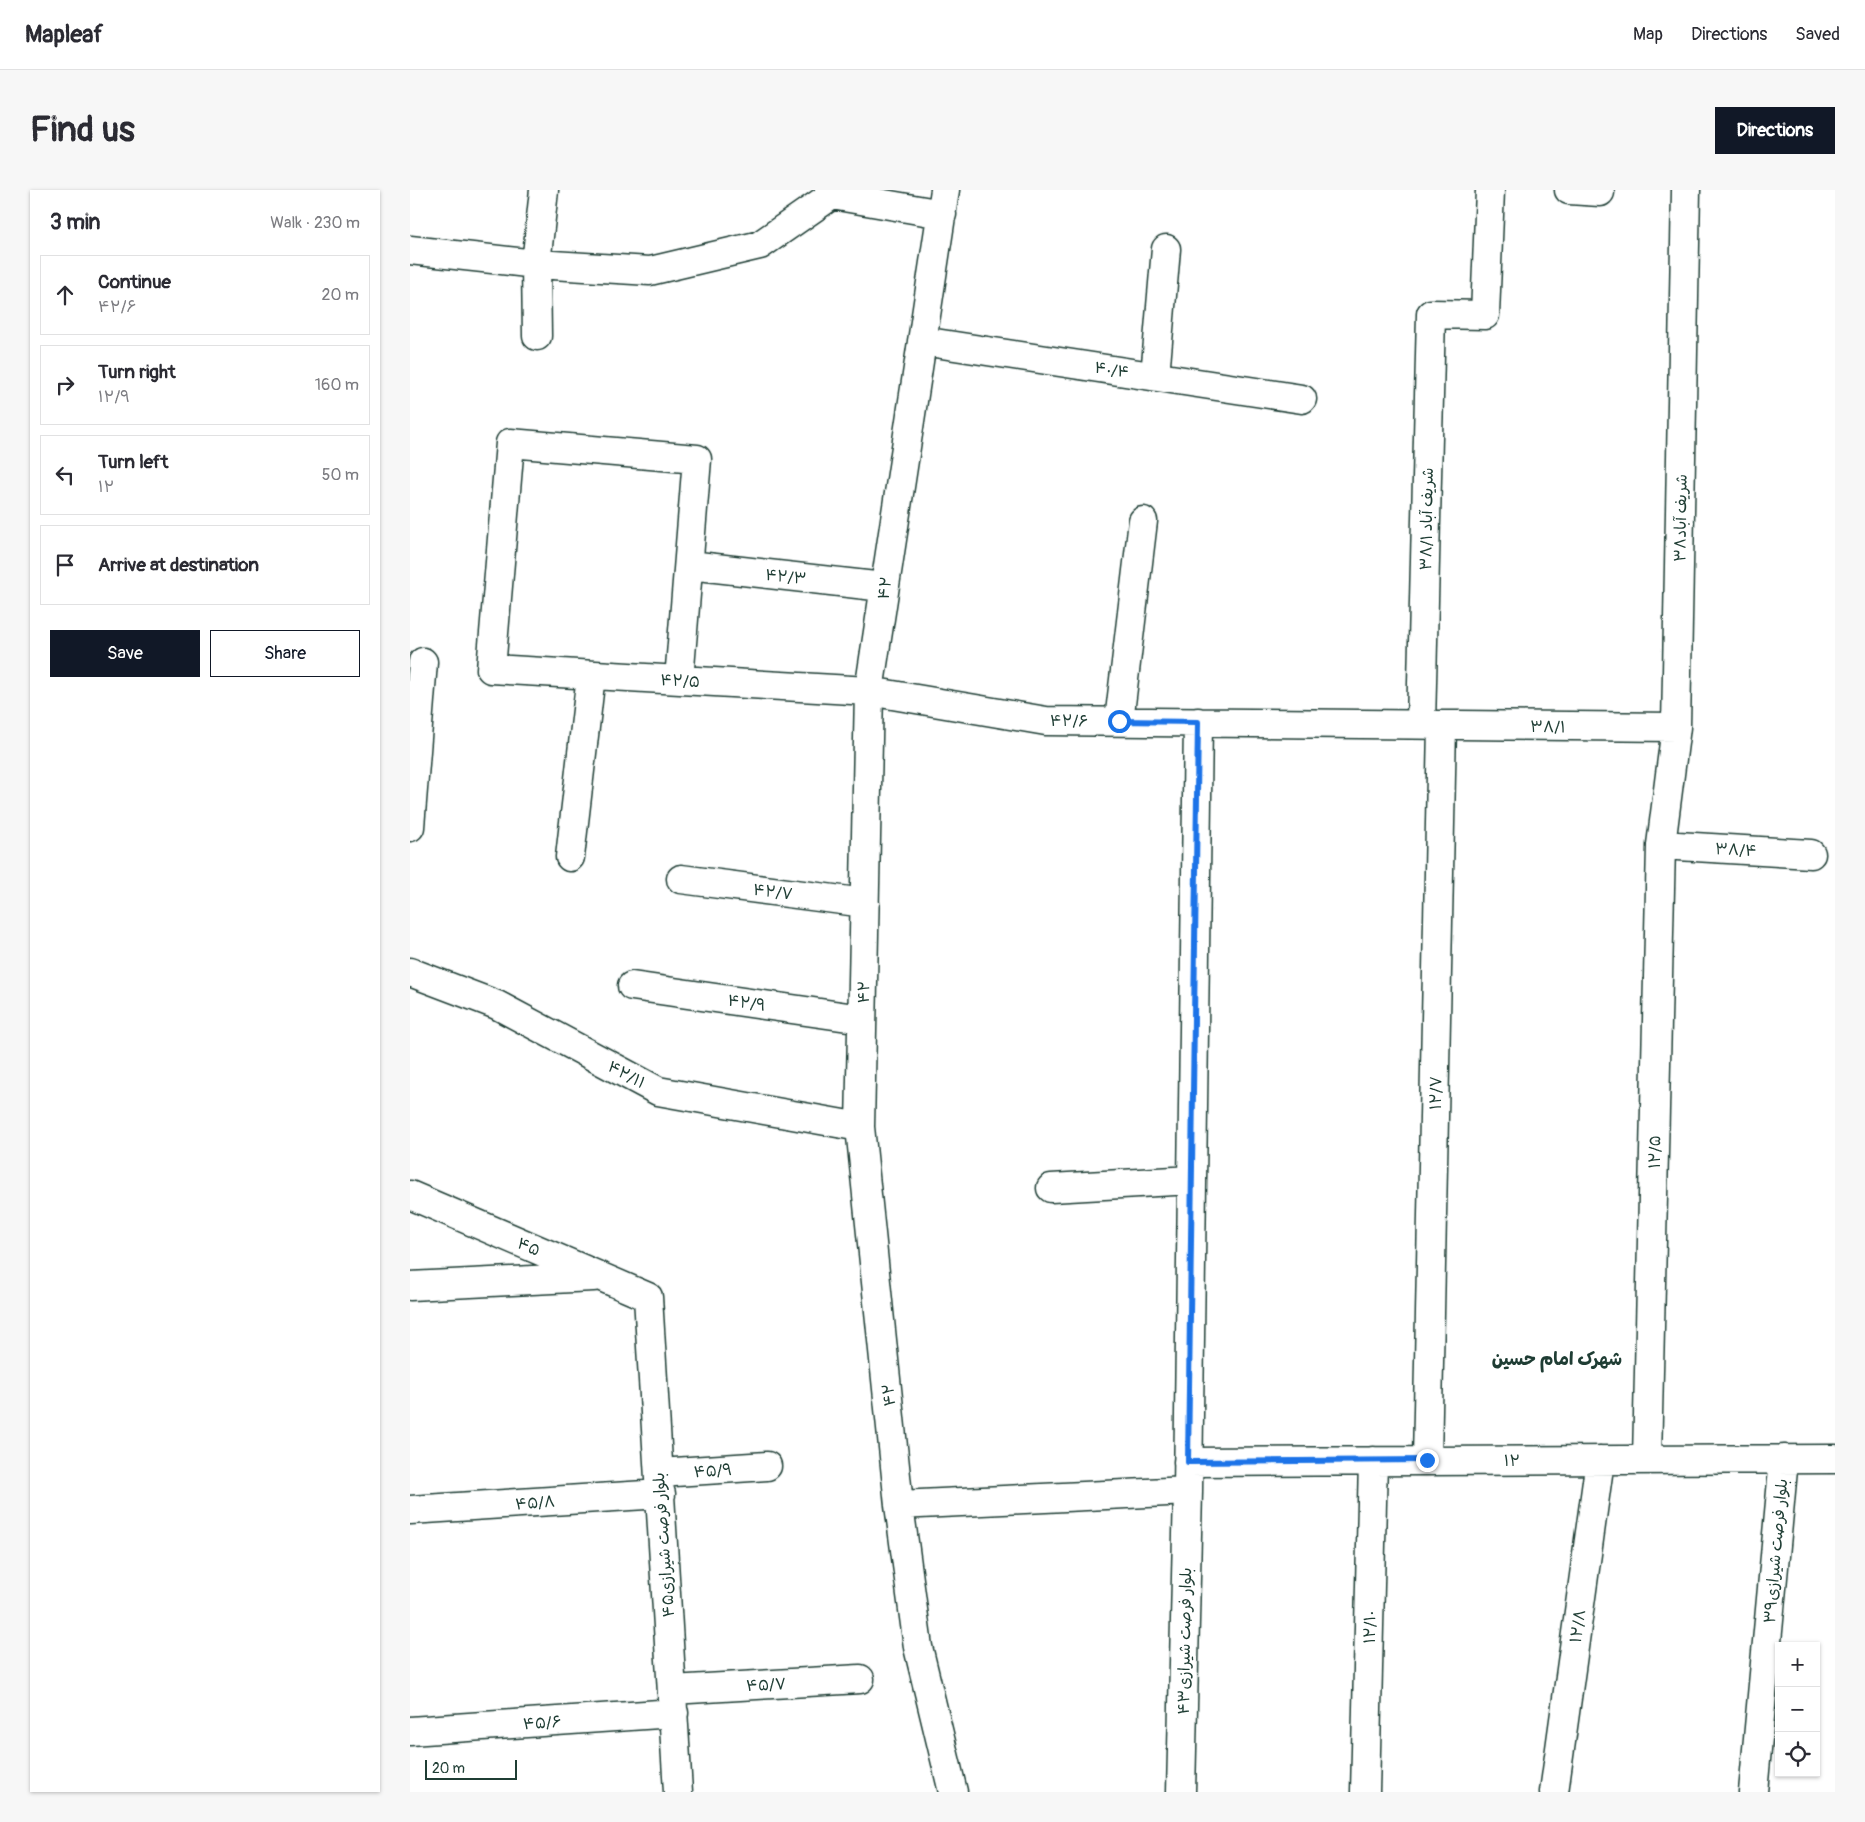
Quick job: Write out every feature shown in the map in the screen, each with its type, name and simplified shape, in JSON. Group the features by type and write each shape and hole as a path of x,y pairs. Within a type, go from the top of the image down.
{"street":[{"path":"537,336 536,264 544,190"},
{"name":"۳۸/۱ شریف آباد","path":"1432,724 1431,314 1485,315 1490,190"},
{"path":"1568,190 1600,192"},
{"name":"شریف آباد۳۸","path":"1661,845 1676,727 1686,190"},
{"path":"410,250 536,264 650,271 760,245 830,193 943,202"},
{"name":"۴۲","path":"943,202 868,691 860,1127 900,1506 918,1646 953,1792"},
{"path":"1155,376 1166,249"},
{"name":"۴۰/۴","path":"922,341 1302,399"},
{"name":"۴۲/۵","path":"689,565 697,459 510,443 491,670 868,691"},
{"path":"1119,721 1143,521"},
{"path":"679,680 689,565"},
{"name":"۴۲/۳","path":"689,565 884,587"},
{"path":"410,827 423,662"},
{"path":"570,857 590,675"},
{"name":"۴۲/۶","path":"868,691 1046,721 1432,724"},
{"name":"بلوار فرصت شیرازی۴۳","path":"1181,1792 1188,1491 1198,722"},
{"name":"۳۸/۱","path":"1432,724 1676,727"},
{"name":"۱۲/۷","path":"1427,1460 1432,724"},
{"name":"۳۸/۴","path":"1661,845 1811,854"},
{"name":"۱۲/۵","path":"1646,1460 1661,845"},
{"name":"۴۲/۷","path":"681,879 865,902"},
{"name":"۴۲/۱۱","path":"410,972 497,1005 658,1091 860,1127"},
{"name":"۴۲/۹","path":"632,986 862,1019"},
{"path":"1051,1188 1192,1180"},
{"name":"۴۵","path":"410,1195 648,1297"},
{"path":"410,1286 600,1277"},
{"name":"بلوار فرصت شیرازی۴۵","path":"648,1297 678,1792"},
{"name":"بلوار فرصت شیرازی۳۹","path":"1752,1792 1784,1459"},
{"name":"۱۲","path":"1188,1462 1835,1459"},
{"name":"۱۲/۸","path":"1554,1792 1600,1460"},
{"name":"۱۲/۱۰","path":"1365,1792 1373,1461"},
{"name":"۴۵/۹","path":"660,1484 767,1466"},
{"name":"۴۵/۸","path":"410,1510 660,1484"},
{"path":"900,1506 1188,1491"},
{"name":"۴۵/۷","path":"673,1702 860,1679"},
{"name":"۴۵/۶","path":"410,1731 673,1702"}],"district":[{"name":"شهرک امام حسین","path":"1557,1359"}],"route":[{"path":"1119,721 1198,722 1188,1462 1427,1460"}]}
